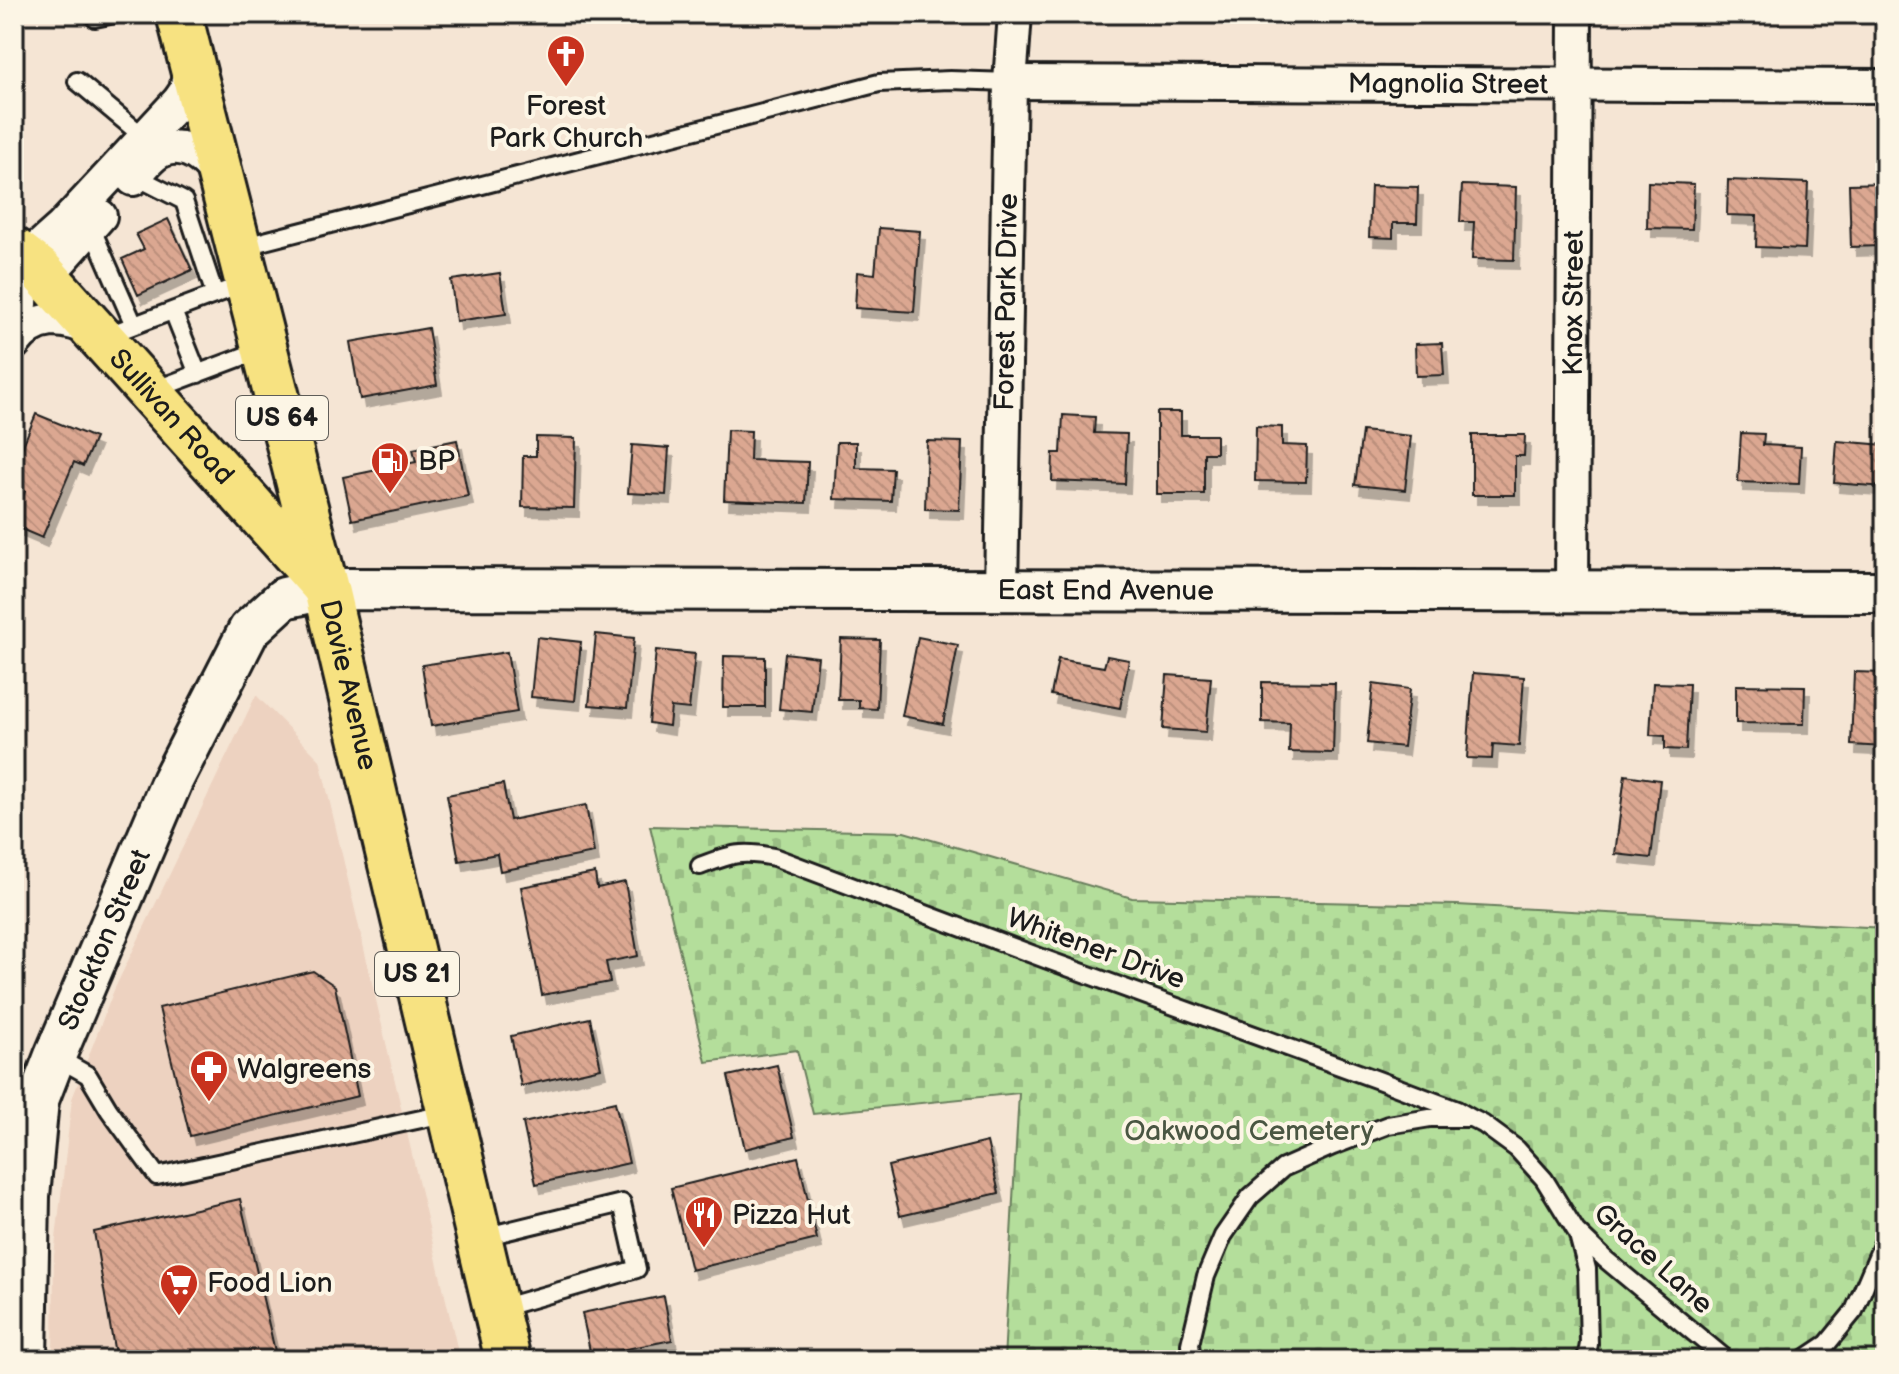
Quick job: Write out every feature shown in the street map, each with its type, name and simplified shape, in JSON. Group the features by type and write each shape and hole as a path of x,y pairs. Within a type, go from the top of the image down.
{"main road":[{"name":"Davie Avenue","path":"179,14 222,183 234,275 265,348 326,589 508,1360"},
{"name":"Sullivan Road","path":"29,262 110,331 150,392 326,589"}],"street":[{"name":"Forest Park Drive","path":"1001,590 1010,82 1015,14"},
{"name":"Knox Street","path":"1572,591 1575,14"},
{"path":"29,262 179,101 186,91 191,60"},
{"name":"Magnolia Street","path":"1010,82 1885,86"},
{"path":"14,324 21,304 22,267 91,227 160,151 182,148 197,154 212,166 222,183"},
{"path":"14,343 24,331 52,319 110,331"},
{"name":"East End Avenue","path":"326,589 1885,592"},
{"name":"Stockton Street","path":"26,1360 29,1196 38,1100 55,1056 172,781 249,630 284,598 326,589"}],"lane":[{"path":"95,18 115,14"},
{"path":"91,227 110,331 173,311 234,275 879,83 950,80 1010,82"},
{"path":"77,81 145,138"},
{"path":"135,176 184,201 234,275"},
{"path":"173,311 198,374"},
{"path":"150,392 265,348"},
{"name":"Whitener Drive","path":"700,866 728,855 751,852 774,857 1378,1080 1471,1118"},
{"path":"55,1056 88,1075 109,1110 157,1176 449,1113"},
{"path":"1189,1355 1206,1276 1223,1236 1250,1197 1283,1168 1388,1125 1430,1118 1471,1118"},
{"name":"Grace Lane","path":"1471,1118 1517,1149 1544,1179 1576,1231 1605,1259 1727,1360"},
{"path":"479,1238 622,1203 637,1269 496,1310"},
{"path":"1576,1231 1587,1269 1589,1344 1586,1360"},
{"path":"1803,1360 1827,1344 1854,1311 1885,1238"}],"shaded area":[{"path":"256,695 320,760 460,1360 53,1360 54,1256 72,1099 114,990"}],"green space":[{"name":"Oakwood Cemetery","path":"650,826 904,832 1132,898 1457,905 1885,928 1885,1360 1004,1360 1019,1093 813,1114 797,1050 706,1062"}],"building":[{"path":"1728,180 1808,183 1805,249 1756,247 1757,216 1727,215"},
{"path":"1648,182 1694,184 1692,229 1647,228"},
{"path":"1885,183 1885,230 1879,230 1879,246 1851,247 1849,184"},
{"path":"1462,185 1516,187 1514,260 1472,259 1474,222 1460,222"},
{"path":"1371,186 1418,187 1417,223 1393,223 1393,238 1369,237"},
{"path":"168,219 192,270 138,295 122,259 144,249 136,234"},
{"path":"879,228 920,231 914,312 855,308 857,272 875,274"},
{"path":"500,273 506,314 456,321 451,280"},
{"path":"428,328 437,385 360,399 350,342"},
{"path":"1442,343 1444,375 1416,376 1415,344"},
{"path":"1157,412 1181,412 1181,435 1216,435 1216,453 1204,453 1204,494 1157,494"},
{"path":"36,414 95,438 83,466 74,462 42,538 14,526 14,517 25,491 14,487 14,467"},
{"path":"1063,415 1095,417 1094,433 1127,434 1125,484 1052,481 1053,453 1061,453"},
{"path":"1256,426 1282,427 1282,445 1307,446 1306,482 1255,481"},
{"path":"727,430 751,431 750,460 808,462 806,503 724,500"},
{"path":"1362,431 1411,436 1405,490 1355,485"},
{"path":"1741,433 1764,434 1763,445 1801,447 1799,484 1738,482"},
{"path":"1472,435 1525,435 1524,456 1515,456 1515,495 1472,495"},
{"path":"536,437 576,438 574,508 522,507 523,456 536,456"},
{"path":"457,440 468,496 352,520 343,477 416,462 413,449"},
{"path":"927,441 962,442 959,510 925,509"},
{"path":"1837,441 1885,445 1885,487 1834,483"},
{"path":"837,442 856,442 856,468 893,469 891,501 834,499"},
{"path":"632,445 669,448 666,495 628,493"},
{"path":"596,634 634,638 627,708 589,705"},
{"path":"537,637 581,642 575,701 531,697"},
{"path":"918,637 958,645 943,724 902,716"},
{"path":"841,639 880,640 877,709 859,708 859,700 838,700"},
{"path":"656,650 695,654 689,709 671,707 669,726 649,723"},
{"path":"507,652 517,712 431,726 422,665"},
{"path":"785,653 818,657 812,712 779,709"},
{"path":"724,656 765,657 765,707 723,707"},
{"path":"1107,656 1129,660 1120,708 1051,695 1058,659 1104,667"},
{"path":"1854,672 1885,673 1885,747 1851,745"},
{"path":"1473,673 1524,677 1519,746 1493,744 1492,759 1467,758"},
{"path":"1167,675 1211,678 1206,732 1163,729"},
{"path":"1262,682 1335,683 1333,753 1289,752 1290,723 1262,722"},
{"path":"1653,683 1689,684 1686,750 1665,749 1665,736 1650,735"},
{"path":"1373,684 1410,689 1403,747 1367,743"},
{"path":"1736,685 1805,686 1804,724 1736,723"},
{"path":"1625,775 1660,780 1651,858 1615,854"},
{"path":"503,784 510,820 586,805 594,853 500,871 497,854 459,861 447,795"},
{"path":"595,873 597,888 625,882 638,956 606,962 610,982 542,995 521,887"},
{"path":"313,971 335,986 358,1096 190,1136 159,1008"},
{"path":"590,1018 601,1068 521,1086 511,1036"},
{"path":"777,1065 794,1137 745,1149 728,1076"},
{"path":"615,1102 629,1163 536,1184 523,1123"},
{"path":"987,1142 999,1193 900,1216 888,1166"},
{"path":"798,1157 817,1239 691,1270 671,1188"},
{"path":"240,1199 277,1360 116,1360 94,1232"},
{"path":"664,1296 672,1340 591,1356 582,1313"}],"place":[{"name":"Forest Park Church","path":"566,88"},
{"name":"BP","path":"390,495"},
{"name":"Walgreens","path":"209,1103"},
{"name":"Pizza Hut","path":"704,1249"},
{"name":"Food Lion","path":"179,1317"}]}
